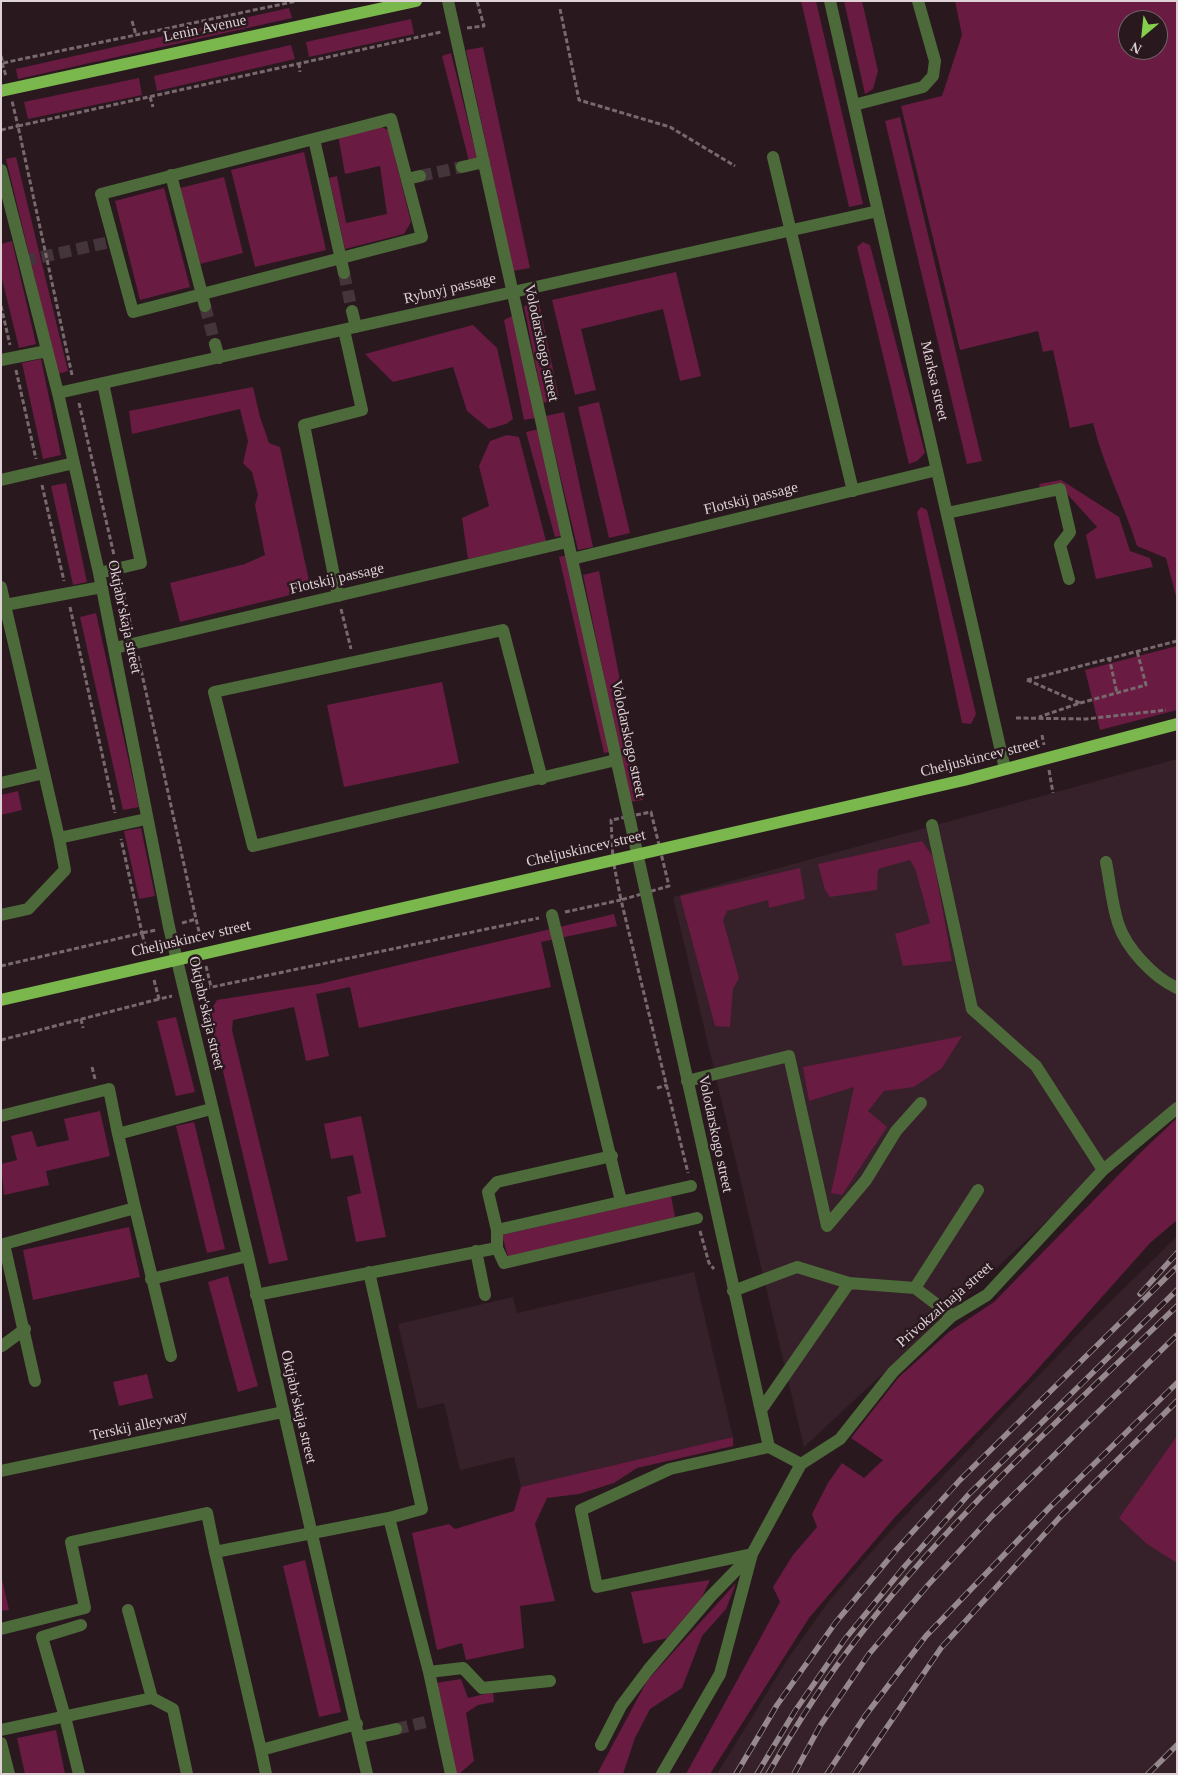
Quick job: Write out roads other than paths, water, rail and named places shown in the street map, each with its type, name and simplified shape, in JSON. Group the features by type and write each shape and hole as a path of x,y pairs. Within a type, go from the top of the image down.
{"main road":[{"name":"Lenin Avenue","path":"1,91 416,1"},
{"name":"Cheljuskincev street","path":"1,1000 1005,769 1177,724"}],"street":[{"name":"Volodarskogo street","path":"448,1 769,1447"},
{"name":"Marksa street","path":"830,1 1005,769"},
{"path":"854,105 923,87 932,76 935,61 918,1"},
{"path":"391,119 422,237 341,258 203,300 133,312 101,194 171,175 391,119"},
{"path":"314,139 344,273"},
{"path":"773,157 853,491"},
{"path":"462,167 484,162"},
{"name":"Oktjabr'skaja street","path":"1,170 74,463 115,648 146,819 176,959 248,1256 367,1774"},
{"path":"171,175 203,300"},
{"path":"407,179 420,176"},
{"name":"Rybnyj passage","path":"58,394 878,211"},
{"path":"338,596 304,425 362,410 350,328 352,311"},
{"path":"215,344 219,358"},
{"path":"7,358 47,351"},
{"path":"99,573 141,564 103,384"},
{"path":"1,480 74,463"},
{"name":"Flotskij passage","path":"572,559 937,470"},
{"path":"947,513 1060,490 1070,532 1060,545 1069,580"},
{"name":"Flotskij passage","path":"115,648 567,542"},
{"path":"5,605 102,587"},
{"path":"1,588 65,870 28,908 1,915"},
{"path":"542,779 503,630 214,692 253,846 542,779 616,760"},
{"path":"1,783 44,773"},
{"path":"59,838 146,819"},
{"path":"932,825 972,1009 1036,1066 1103,1170"},
{"path":"1106,862 1118,924 1143,963 1152,973 1177,988"},
{"path":"552,915 612,1156 621,1201"},
{"path":"687,1082 789,1056 827,1226 866,1180 896,1131 921,1103"},
{"path":"1,1116 108,1089 151,1279 171,1356"},
{"name":"Privokzal'naja street","path":"801,1464 840,1438 893,1372 952,1316 987,1294 1103,1170 1177,1108"},
{"path":"118,1134 211,1109"},
{"path":"612,1156 497,1182 488,1192 497,1230 497,1248 504,1263 696,1218"},
{"path":"497,1230 691,1186"},
{"path":"915,1288 978,1190"},
{"path":"4,1244 135,1208"},
{"path":"1,1230 25,1329 35,1381"},
{"path":"256,1295 497,1248"},
{"path":"476,1251 484,1295"},
{"path":"151,1279 248,1256"},
{"path":"733,1291 797,1267 849,1283 915,1288 952,1316"},
{"path":"215,1552 389,1518 422,1509 369,1272"},
{"path":"761,1410 849,1283"},
{"path":"2,1346 25,1329"},
{"name":"Terskij alleyway","path":"1,1471 283,1412"},
{"path":"662,1774 720,1674 752,1554 801,1464 769,1447 670,1469 581,1510 597,1587 752,1554"},
{"path":"1,1630 85,1608 71,1542 207,1513 266,1774"},
{"path":"389,1518 429,1672 435,1720 451,1774"},
{"path":"602,1745 621,1706 648,1670 711,1596 752,1554"},
{"path":"128,1610 152,1698"},
{"path":"79,1774 42,1637 81,1625"},
{"path":"429,1672 463,1668 482,1688 550,1681"},
{"path":"1,1730 152,1698 173,1708 187,1774"},
{"path":"261,1750 357,1724"},
{"path":"360,1737 396,1729"},
{"path":"1,1743 9,1774"}],"tunnel":[{"path":"420,176 462,167"},
{"path":"24,261 114,241"},
{"path":"344,273 352,311"},
{"path":"205,306 215,344"},
{"path":"396,1729 430,1721"}],"railway":[{"path":"1140,1294 1177,1253"},
{"path":"736,1774 777,1705 836,1622 897,1549 960,1480 1177,1267"},
{"path":"757,1774 795,1711 845,1639 905,1566 969,1494 1177,1290"},
{"path":"768,1774 830,1675 889,1598 1009,1469 1177,1306"},
{"path":"794,1774 820,1726 869,1654 928,1585 992,1516 1177,1335"},
{"path":"827,1774 865,1716 926,1636 1050,1507 1177,1383"},
{"path":"855,1774 941,1648 1060,1517 1177,1401"},
{"path":"1148,1774 1177,1745"}]}
